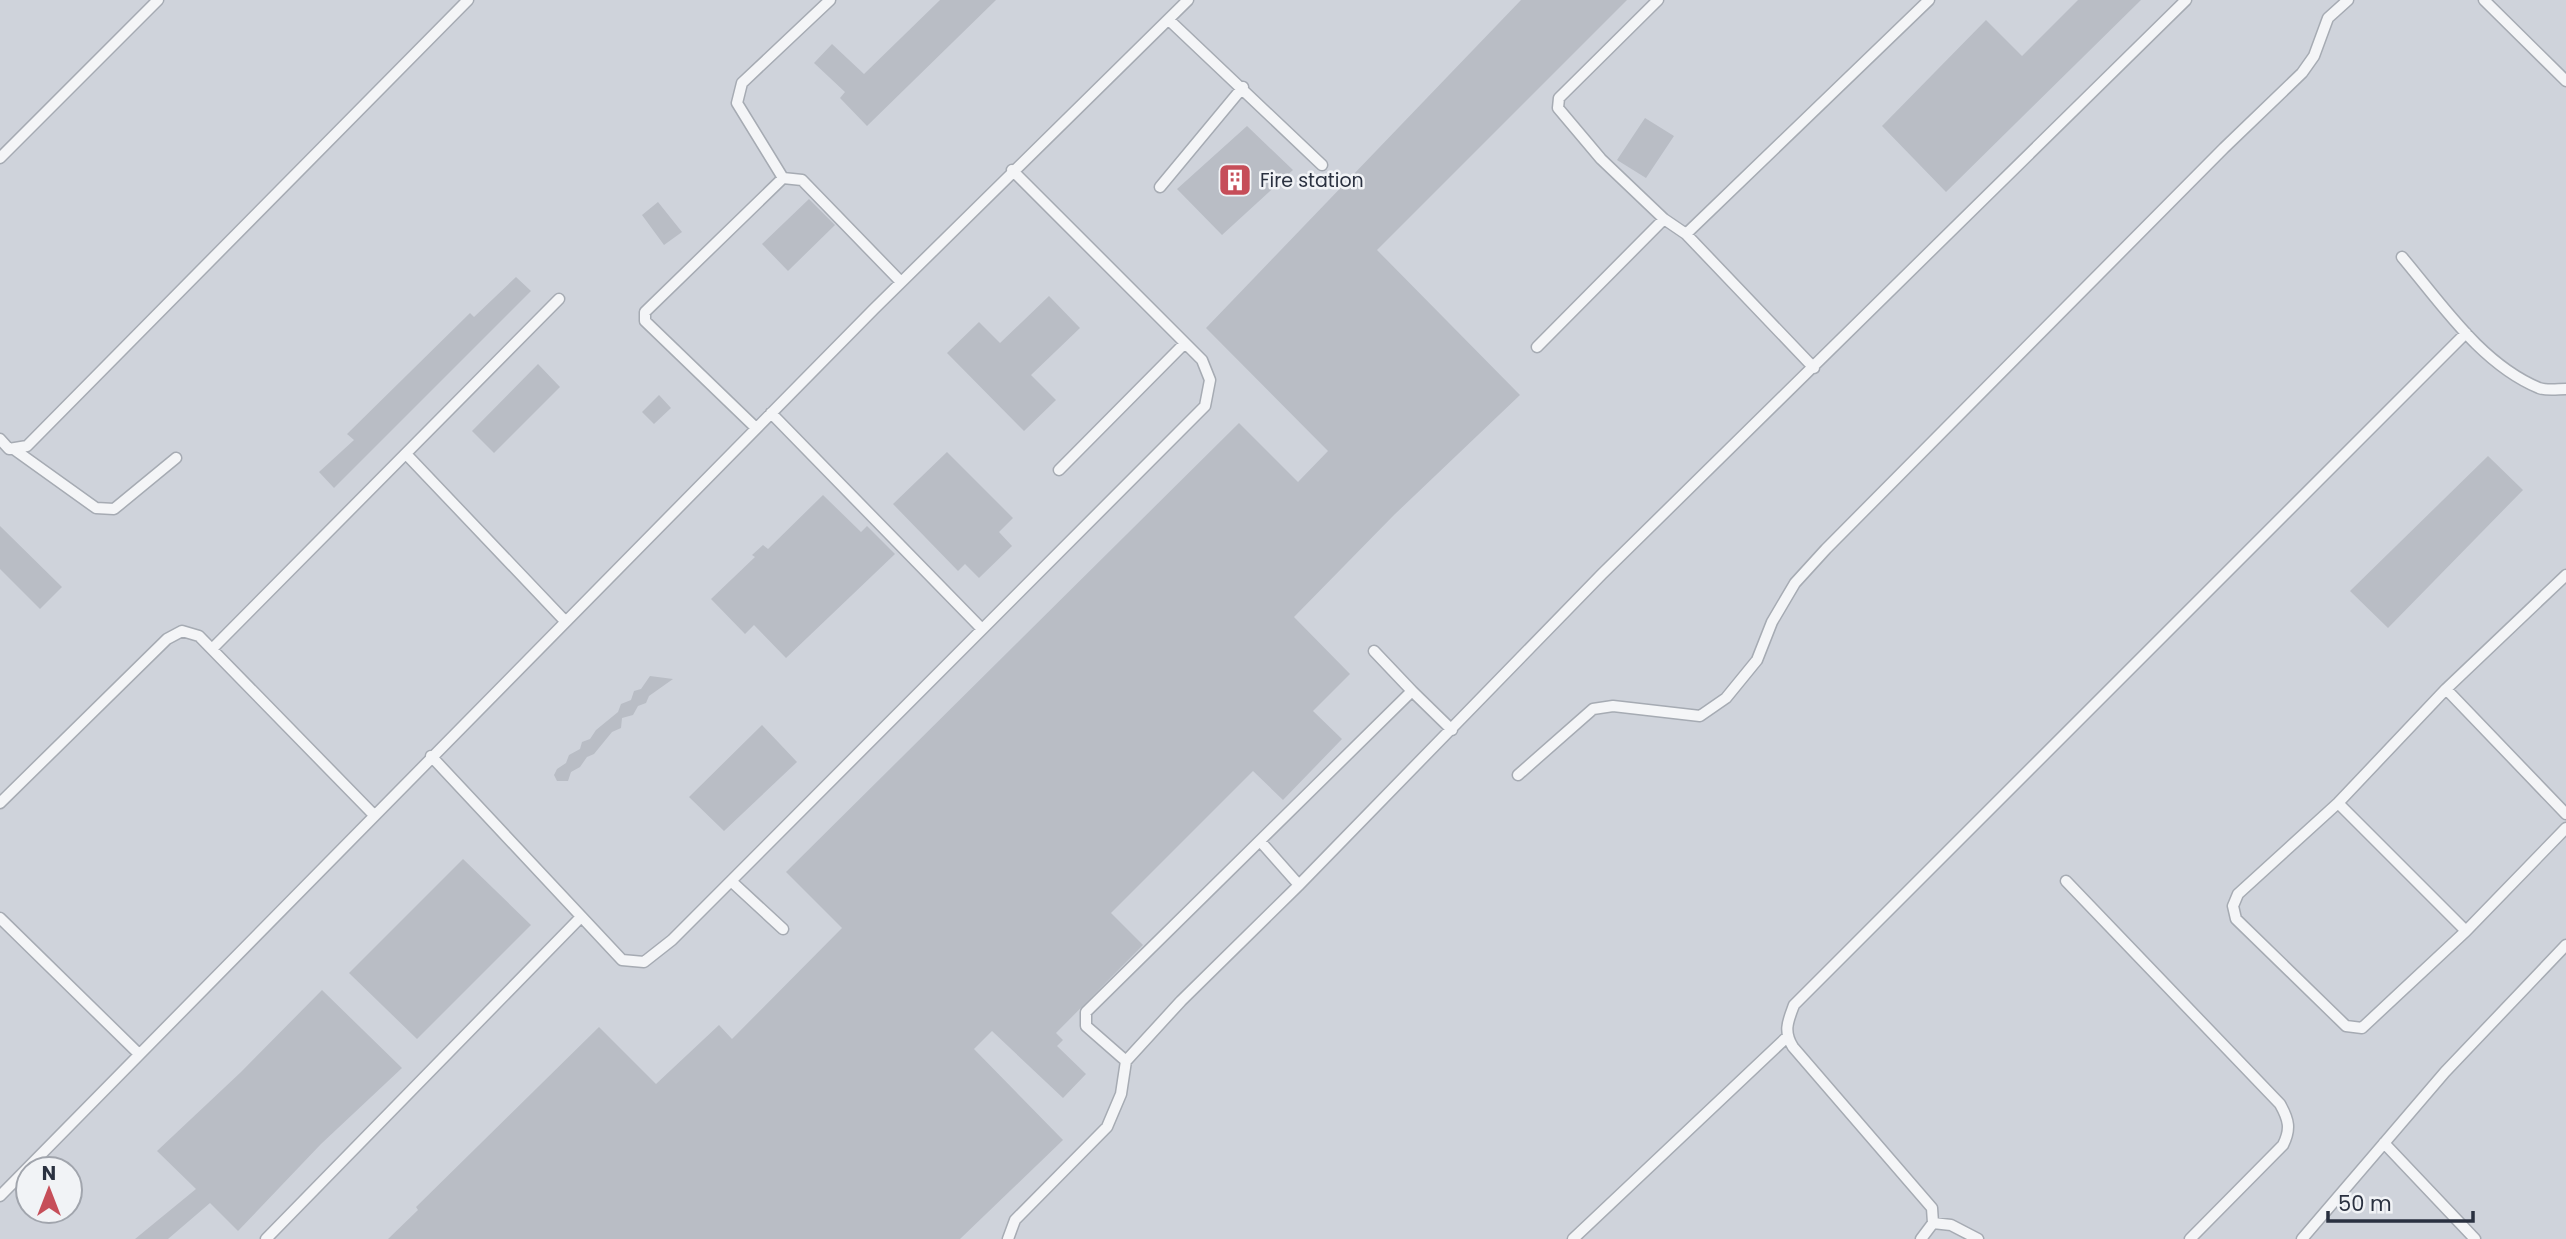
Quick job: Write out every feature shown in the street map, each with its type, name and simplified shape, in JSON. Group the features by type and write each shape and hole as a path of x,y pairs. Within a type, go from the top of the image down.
{"lane":[{"path":"0,158 158,0"},
{"path":"15,450 27,446 468,0"},
{"path":"783,178 737,103 742,83 830,0"},
{"path":"0,1196 373,814 1012,170 1188,0"},
{"path":"1658,0 1559,98 1558,107 1601,159 1664,219 1686,234 1814,368"},
{"path":"1686,234 1929,0"},
{"path":"1009,1239 1015,1220 1107,1126 1121,1094 1126,1061 1181,1001 1299,885 1395,783 1452,730 1602,574 2186,0"},
{"path":"1518,775 1593,709 1614,706 1700,716 1726,698 1757,660 1772,622 1795,583 2224,148 2302,74 2314,56 2328,18 2348,0"},
{"path":"2484,0 2566,81"},
{"path":"1168,20 1243,87 1322,165"},
{"path":"1160,187 1243,87"},
{"path":"431,756 622,960 645,962 672,940 1205,406 1210,380 1202,360 1012,170"},
{"path":"783,178 802,180 901,282"},
{"path":"756,428 645,321 645,312 783,178"},
{"path":"1538,347 1664,219"},
{"path":"2402,257 2466,333 2514,374 2542,389 2566,390"},
{"path":"212,649 407,456 559,299"},
{"path":"1921,1239 1933,1223 1932,1208 1787,1037 1787,1024 1801,996 2466,333"},
{"path":"1059,470 1185,343"},
{"path":"771,413 981,628"},
{"path":"0,439 9,449 15,450 96,508 114,509 176,458"},
{"path":"407,456 565,621"},
{"path":"2566,575 2446,689 2338,803 2238,894 2233,906 2236,919 2346,1026 2362,1028 2466,931 2566,828"},
{"path":"2557,585 2566,594"},
{"path":"0,803 167,639 182,631 199,636 373,814"},
{"path":"1374,651 1452,730"},
{"path":"2446,689 2566,814"},
{"path":"1126,1061 1086,1026 1086,1012 1412,691"},
{"path":"2338,803 2466,931"},
{"path":"1260,841 1299,885"},
{"path":"731,881 783,929"},
{"path":"2066,881 2280,1104 2288,1119 2289,1133 2283,1146 2190,1239"},
{"path":"0,918 139,1054"},
{"path":"266,1239 580,918"},
{"path":"2302,1239 2445,1072 2566,945"},
{"path":"1573,1239 1787,1037"},
{"path":"2384,1143 2475,1239"},
{"path":"1933,1223 1951,1225 1978,1239"}],"shaded area":[{"path":"0,0 2566,0 2566,1239 0,1239"}],"building":[{"path":"940,0 996,0 867,126 840,98 845,92 814,63 832,44 864,74"},
{"path":"1521,0 1627,0 1377,250 1520,395 1394,515 1294,617 1350,674 1313,711 1342,739 1283,800 1253,771 1111,913 1143,945 1056,1033 1063,1040 1057,1046 1086,1074 1063,1098 992,1031 974,1049 1063,1140 960,1239 388,1239 418,1210 416,1207 599,1027 656,1084 719,1025 732,1039 842,928 786,872 1239,423 1298,482 1328,451 1206,328"},
{"path":"2078,0 2141,0 1946,192 1882,126 1986,20 2022,56"},
{"path":"1645,118 1674,136 1646,178 1617,160"},
{"name":"Fire station","path":"1247,126 1293,170 1222,235 1177,189"},
{"path":"809,199 835,225 788,271 762,244"},
{"path":"658,202 682,232 664,245 642,215"},
{"path":"516,277 531,291 334,488 319,472 354,440 347,434 470,313 474,317"},
{"path":"1049,296 1080,328 1031,375 1056,400 1024,431 947,353 979,322 1000,343"},
{"path":"538,364 560,387 494,453 472,431"},
{"path":"659,395 671,408 654,424 642,412"},
{"path":"947,452 1013,518 999,532 1012,546 979,578 965,564 958,571 893,504"},
{"path":"2488,456 2523,490 2388,628 2350,591"},
{"path":"823,495 861,532 867,526 895,554 786,658 754,625 745,634 711,599 755,557 752,555 763,545 768,549"},
{"path":"0,526 62,587 40,609 0,569"},
{"path":"650,676 673,679 649,696 646,703 638,706 633,715 622,718 621,728 612,732 594,754 571,772 568,781 557,781 554,775 557,769 566,763 569,755 580,749 582,742 590,739 596,730 618,712 621,704 631,700 634,691 641,689"},
{"path":"762,725 797,762 724,831 689,797"},
{"path":"463,859 531,925 417,1039 349,973"},
{"path":"322,990 402,1068 321,1144 238,1231 210,1203 168,1239 135,1239 196,1189 157,1151 241,1072"}],"place":[{"name":"Fire station","path":"1235,180"}]}
